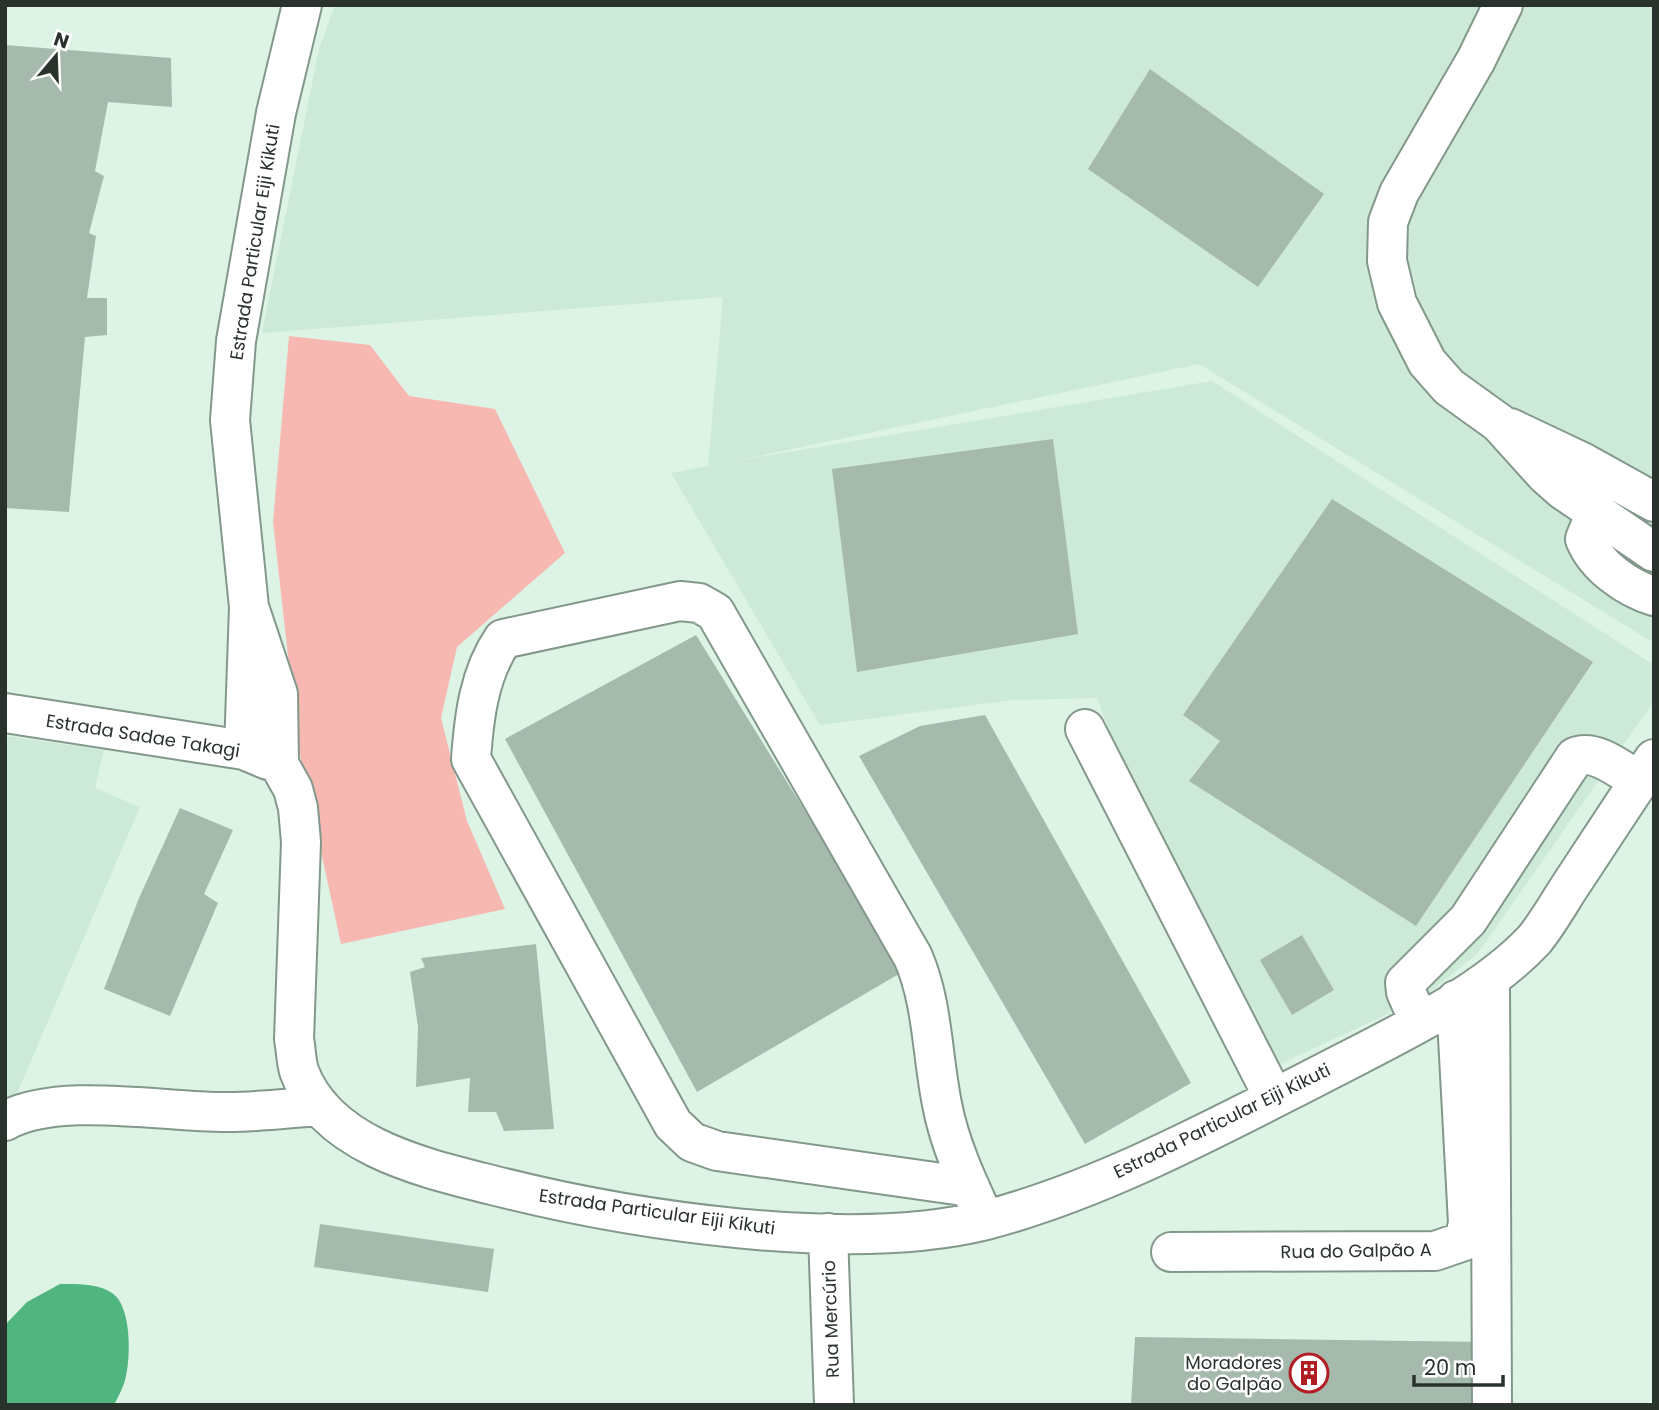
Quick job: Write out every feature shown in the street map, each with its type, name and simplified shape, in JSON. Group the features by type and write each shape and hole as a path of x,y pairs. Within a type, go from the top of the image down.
{"street":[{"name":"Estrada Particular Eiji Kikuti","path":"244,750 249,607 230,420 236,341 276,113 302,5"},
{"path":"1503,5 1476,60 1399,193 1385,241 1397,303 1422,354 1449,387 1499,423 1573,457 1654,502"},
{"path":"1499,423 1546,475 1654,552"},
{"path":"1595,512 1585,540 1590,551 1603,568 1654,596"},
{"path":"680,601 699,603 715,612 913,957 926,998 942,1107 977,1204 717,1151 692,1142 673,1124 471,759 474,716 490,657 503,639 680,601"},
{"name":"Estrada Particular Eiji Kikuti","path":"249,607 278,694 279,764 293,789 301,842 294,1039 298,1069 320,1106 350,1132 387,1152 434,1170 521,1192 726,1226 828,1233 948,1227 977,1204 1062,1196 1275,1098 1490,980 1536,938 1646,770"},
{"name":"Estrada Sadae Takagi","path":"5,713 244,750 279,764"},
{"path":"1085,729 1275,1098"},
{"path":"1419,1021 1406,992 1405,983 1468,920 1575,757 1593,755 1646,770"},
{"path":"1490,980 1492,1405"},
{"name":"Rua do Galpão A","path":"1171,1252 1435,1251 1464,1241 1468,1223 1456,1000"},
{"path":"5,1121 20,1112 58,1105 229,1112 320,1106"},
{"name":"Rua Mercúrio","path":"828,1233 834,1405"}],"shaded area":[{"path":"335,5 1654,5 1654,643 1199,364 735,461 1212,381 1654,665 1654,701 1478,953 1424,997 1271,1068 1140,814 1097,698 1013,700 820,725 671,473 708,466 723,297 262,333 319,49"},
{"path":"289,336 370,345 409,396 495,409 565,553 457,647 441,718 467,821 505,909 341,944 298,745 273,522"},
{"path":"5,736 104,750 95,788 140,807 15,1098 5,1099"},
{"path":"60,1284 100,1287 119,1300 126,1321 129,1347 127,1371 120,1392 114,1405 5,1405 5,1325 27,1302"}],"building":[{"path":"5,45 171,58 172,107 108,102 95,171 104,176 89,233 96,236 87,298 107,298 107,335 85,337 69,512 5,508"},
{"path":"1150,69 1324,194 1258,287 1088,169"},
{"path":"1053,439 1078,634 857,672 832,469"},
{"path":"1332,499 1593,662 1416,926 1189,781 1220,741 1183,715"},
{"path":"696,635 904,971 697,1092 505,739"},
{"path":"985,715 1191,1083 1085,1144 859,756 920,726"},
{"path":"180,808 233,830 204,894 218,903 170,1016 104,989 139,898"},
{"path":"1302,935 1334,990 1292,1015 1260,960"},
{"path":"536,944 554,1129 504,1131 496,1112 468,1112 470,1078 416,1087 418,1027 410,972 425,967 421,958"},
{"path":"320,1224 494,1249 488,1292 314,1267"},
{"name":"Moradores do Galpão","path":"1135,1337 1485,1342 1485,1405 1131,1405"}],"place":[{"name":"Moradores do Galpão","path":"1309,1373"}]}
